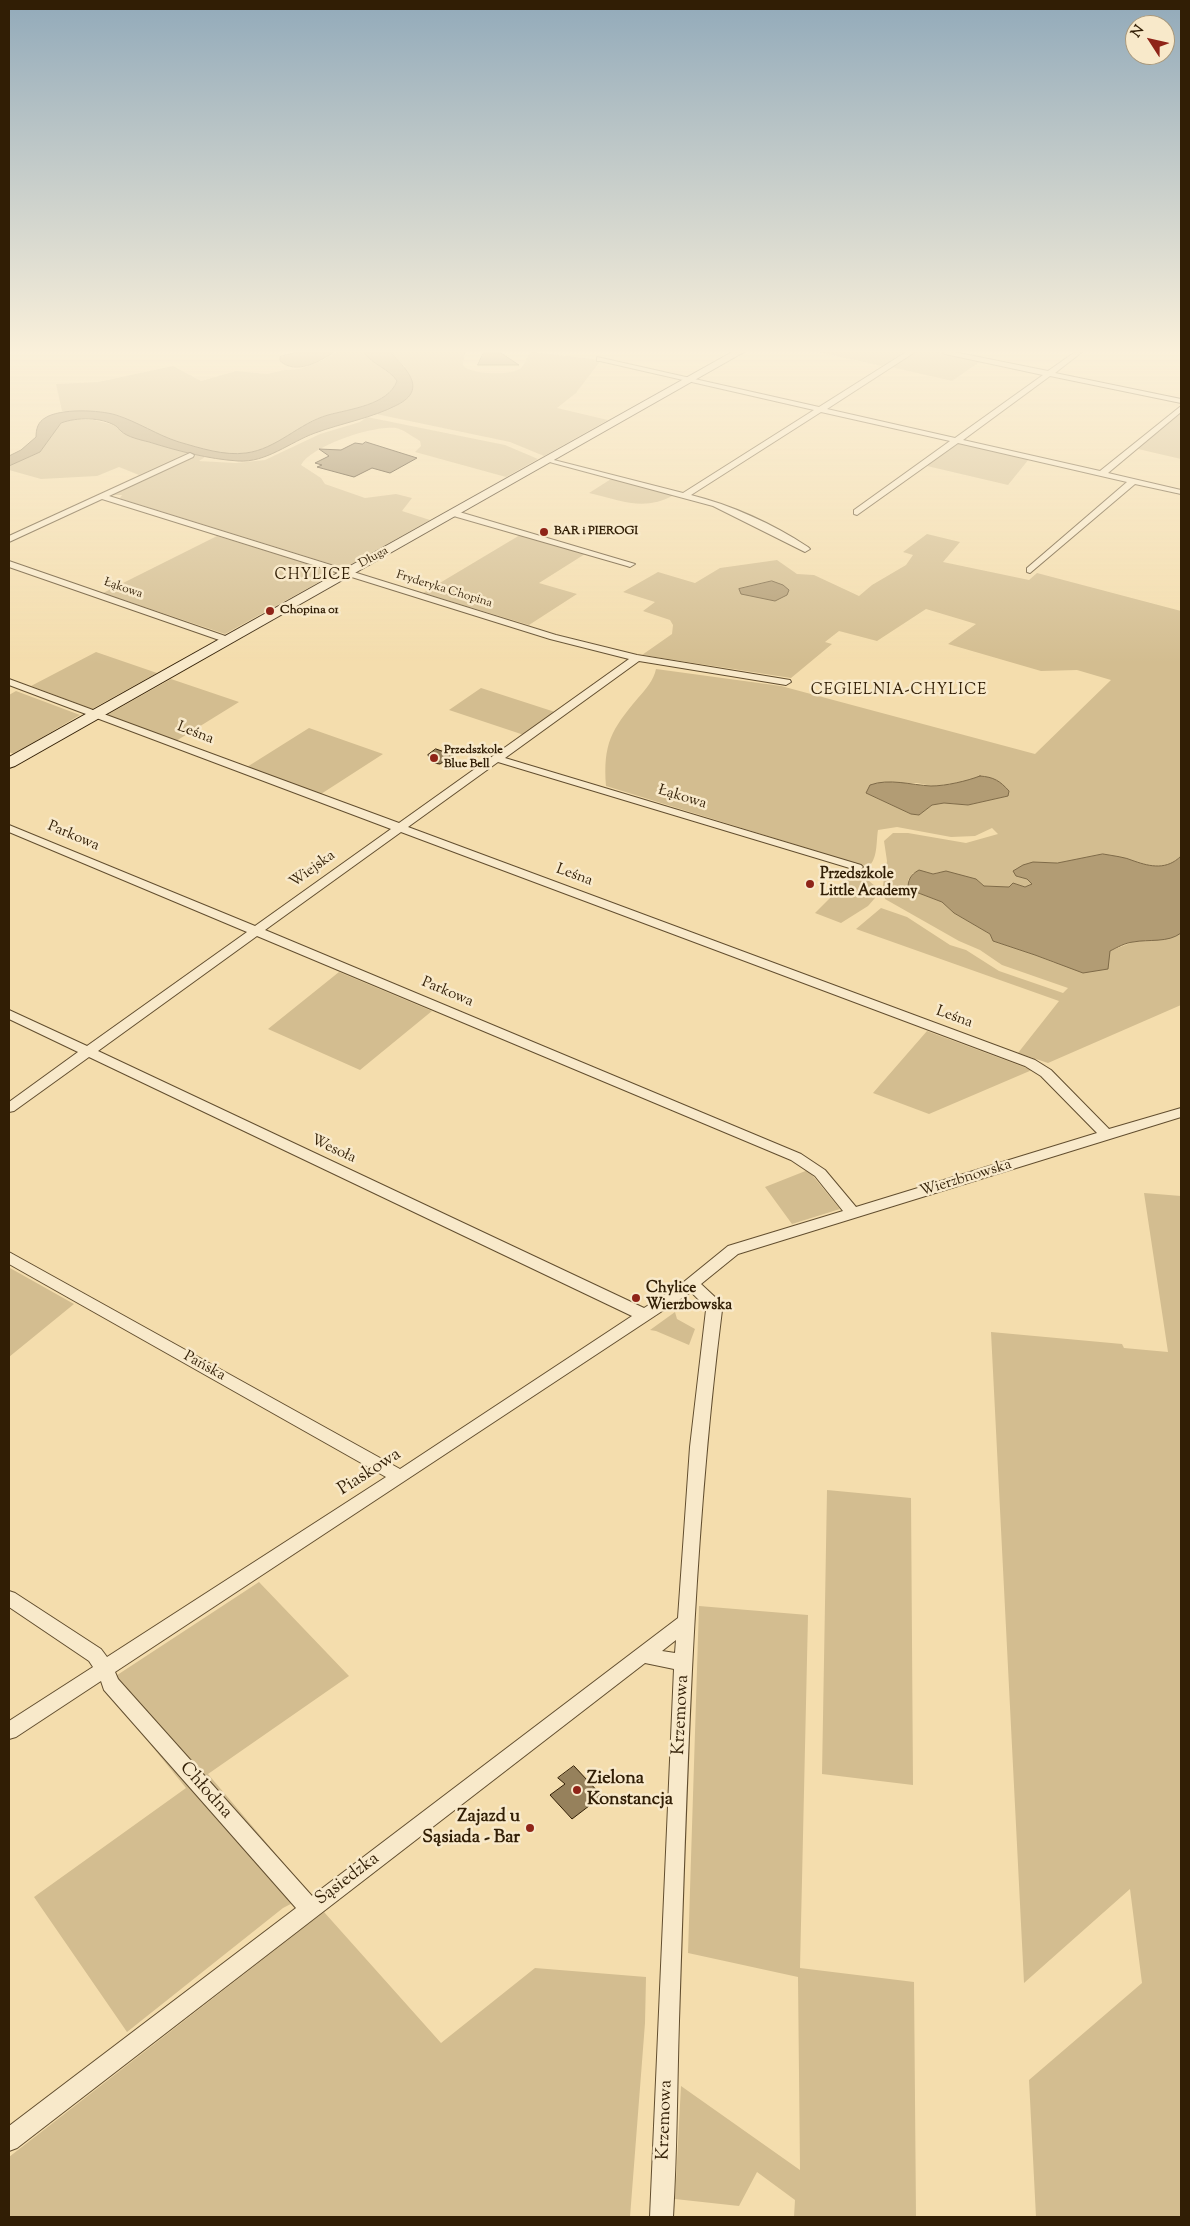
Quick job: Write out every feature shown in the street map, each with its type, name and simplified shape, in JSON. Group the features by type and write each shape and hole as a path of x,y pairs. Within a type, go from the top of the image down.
{"street":[{"path":"9,539 188,456"},
{"name":"Długa","path":"9,764 553,456"},
{"path":"685,495 747,456"},
{"path":"857,512 935,456"},
{"path":"1027,456 1181,492"},
{"path":"1102,473 1123,456"},
{"path":"546,460 716,504 740,514 805,549"},
{"path":"1030,570 1134,481"},
{"name":"Fryderyka Chopina","path":"101,496 553,637 637,658 786,682"},
{"path":"453,513 630,564"},
{"name":"Łąkowa","path":"9,564 228,640"},
{"name":"Wiejska","path":"9,1108 637,658"},
{"name":"Leśna","path":"9,682 1030,1063 1046,1073 1107,1134"},
{"name":"Łąkowa","path":"498,759 858,866"},
{"name":"Parkowa","path":"9,828 796,1157 820,1173 854,1214"},
{"name":"Wesoła","path":"9,1014 644,1315"},
{"name":"Wierzbnowska","path":"750,1245 1181,1112"},
{"name":"Piaskowa","path":"9,1731 400,1477 691,1284 732,1250 750,1245"},
{"name":"Pańska","path":"9,1258 400,1477"},
{"name":"Krzemowa","path":"662,2217 670,1978 687,1621 698,1444 714,1310 711,1302 691,1284"},
{"name":"Chłodna","path":"9,1598 95,1655 105,1669 111,1684 311,1909"},
{"name":"Sąsiedzka","path":"9,2140 687,1621"},
{"path":"642,1656 685,1663"}],"shaded area":[{"path":"9,456 31,456 9,466"},
{"path":"31,456 181,456 139,475 119,467 97,476 41,479 9,470 9,466"},
{"path":"194,456 205,457 199,461 236,463 265,460 274,456 310,456 301,465 321,478 325,484 365,498 396,494 412,498 402,511 430,520 344,568 121,499 122,495 110,495"},
{"path":"204,456 266,456 248,461"},
{"path":"429,456 531,456 538,459 506,477"},
{"path":"941,456 1015,456 1029,459 1008,485 927,466"},
{"path":"1168,456 1181,456 1181,459"},
{"path":"611,479 674,495 663,500 642,504 589,493"},
{"path":"927,534 960,542 943,562 1029,580 1037,573 1181,611 1181,856 1168,866 1147,867 1134,861 1104,854 1057,863 1047,862 1016,876 1027,879 1033,885 1025,887 1013,883 1009,887 984,886 976,879 939,872 933,874 925,872 913,873 908,880 908,889 942,902 954,913 990,934 993,941 1055,963 1110,951 1133,942 1175,937 1181,933 1181,1005 1048,1063 1018,1053 1059,1001 856,929 881,908 907,917 950,945 966,950 999,971 1063,993 1068,988 1002,965 980,950 959,941 885,899 883,885 887,861 884,841 893,833 908,833 966,843 998,834 992,828 975,836 951,837 897,827 878,830 874,860 868,867 606,786 606,759 611,738 621,719 649,685 656,669 781,686 1035,754 1111,680 1077,670 1041,671 948,644 976,624 926,609 877,641 839,631 825,642 832,644 791,678 642,655 672,634 673,625 670,620 643,611 655,602 623,592 658,572 695,583 720,568 777,560 797,574 814,575 859,596 872,585 906,565 913,555 903,552","holes":["980,776 997,781 1008,796 968,805 944,803 932,805 919,815 911,814 866,793 893,783 917,783 932,786 963,783"]},
{"path":"520,535 585,554 539,583 577,594 529,625 423,593"},
{"path":"217,536 329,570 330,576 225,634 103,593"},
{"path":"772,581 783,585 789,590 787,595 775,601 741,594 739,589"},
{"path":"96,652 157,673 92,709 31,686"},
{"path":"171,679 239,702 176,741 107,715"},
{"path":"481,688 555,712 524,735 449,710"},
{"path":"16,691 80,715 14,754 9,752 9,695"},
{"path":"309,728 383,754 321,794 247,767"},
{"path":"980,776 989,777 1000,782 1009,791 1008,796 968,805 944,803 932,805 919,815 911,814 866,793 870,785 877,783 892,782 937,786"},
{"path":"1103,854 1153,866 1170,864 1181,856 1181,933 1170,938 1124,944 1110,951 1108,969 1083,973 993,941 990,934 954,913 942,902 908,889 910,878 919,870 933,874 946,871 976,879 984,886 1009,887 1013,883 1025,887 1032,884 1027,879 1016,876 1013,871 1023,865 1033,862 1057,863"},
{"path":"857,871 875,886 875,898 868,906 841,923 815,913"},
{"path":"339,972 432,1011 360,1070 268,1029"},
{"path":"927,1031 1032,1070 929,1114 873,1093"},
{"path":"808,1170 840,1209 792,1224 765,1187"},
{"path":"1144,1193 1181,1196 1181,2217 1036,2217 1029,2080 1142,1983 1130,1889 1024,1983 991,1332 1122,1344 1124,1348 1168,1352"},
{"path":"10,1268 74,1304 9,1357 9,1270"},
{"path":"675,1312 677,1319 695,1329 689,1345 650,1330"},
{"path":"827,1490 911,1498 913,1785 822,1774"},
{"path":"259,1582 349,1676 208,1774 310,1894 283,1908 127,2032 34,1897 186,1788 102,1685"},
{"path":"699,1606 808,1615 800,1968 914,1982 916,2217 794,2217 795,2200 757,2172 739,2206 675,2199 681,2086 800,2170 798,1977 688,1953"},
{"path":"324,1912 441,2043 535,1968 646,1977 645,2023 630,2217 9,2217 9,2157"}],"building":[{"path":"329,456 410,456 417,458 390,473 372,468 354,477 317,467 322,465 315,463"},
{"name":"Przedszkole Blue Bell","path":"436,749 453,755 440,764 433,763 428,755"},
{"name":"Zielona Konstancja","path":"574,1766 602,1796 572,1819 550,1795 565,1784 558,1778"}],"place":[{"name":"BAR i PIEROGI","path":"544,532"},
{"name":"Chopina 01","path":"270,611"},
{"name":"Przedszkole Blue Bell","path":"434,758"},
{"name":"Przedszkole Little Academy","path":"810,884"},
{"name":"Chylice Wierzbowska","path":"636,1298"},
{"name":"Zielona Konstancja","path":"577,1790"},
{"name":"Zajazd u Sąsiada - Bar","path":"530,1828"}],"district":[{"name":"CHYLICE","path":"313,576"},
{"name":"CEGIELNIA-CHYLICE","path":"899,691"}]}
